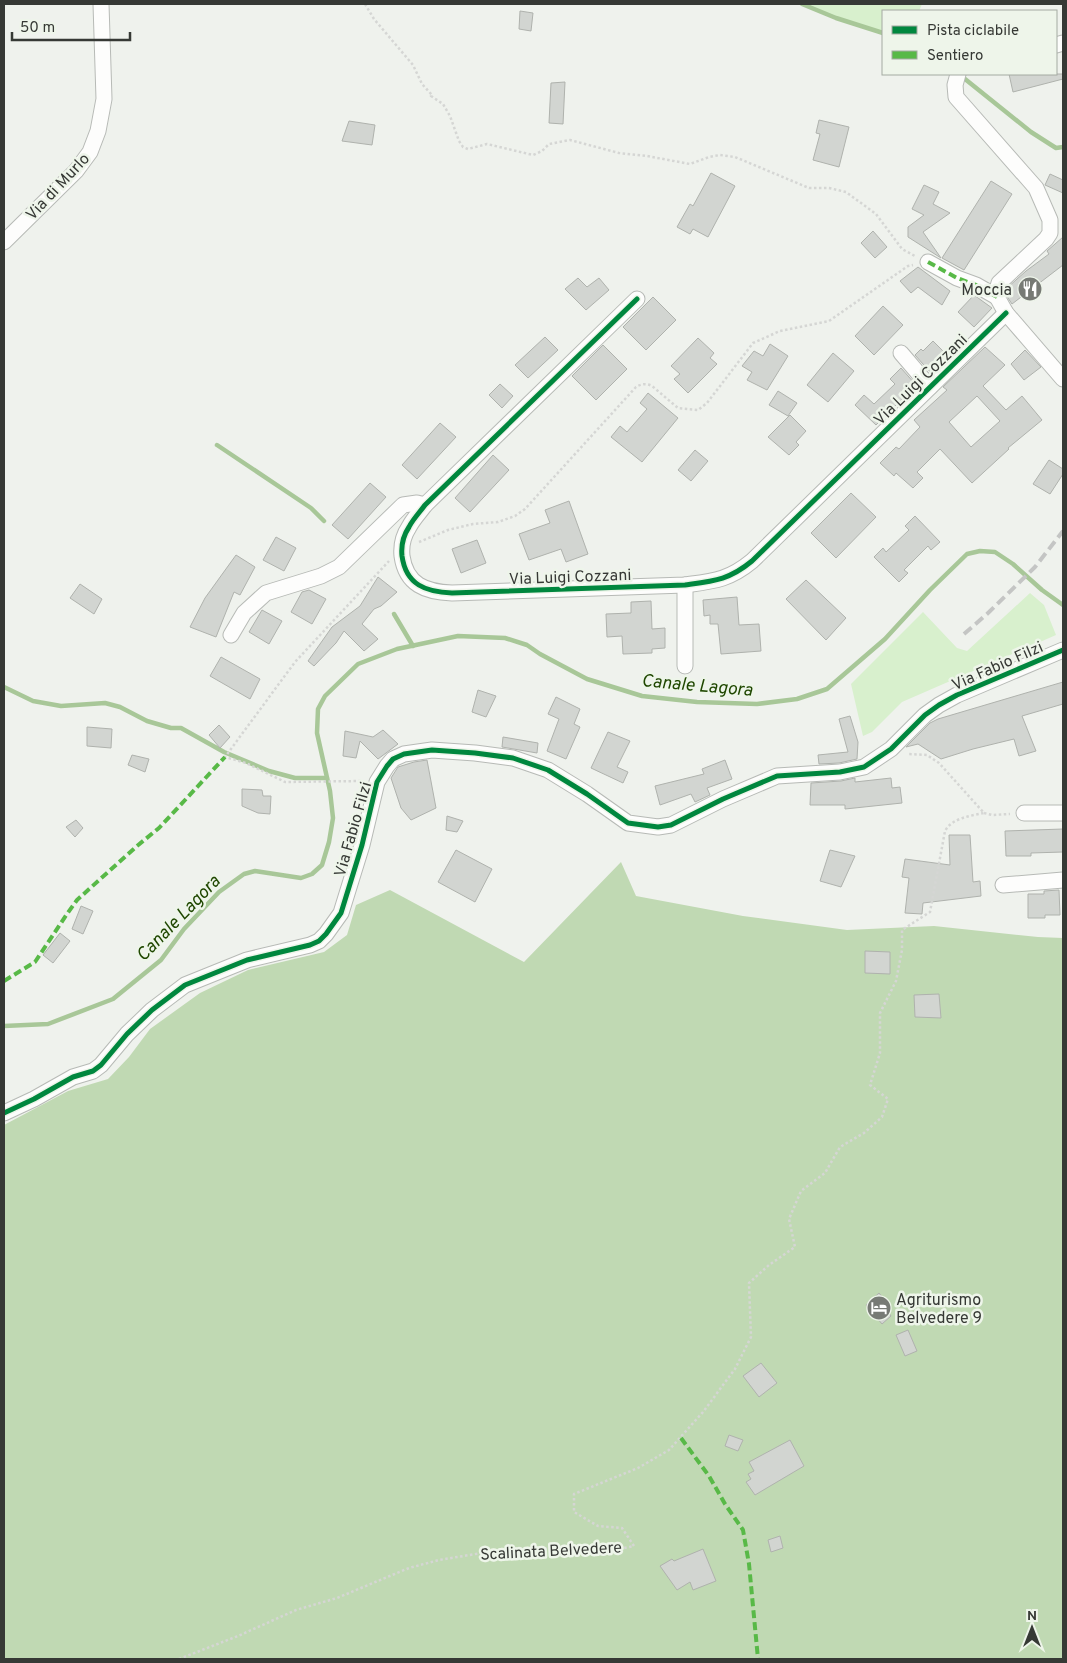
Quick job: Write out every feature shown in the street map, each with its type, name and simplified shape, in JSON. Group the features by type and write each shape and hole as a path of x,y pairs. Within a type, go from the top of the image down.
{"street":[{"name":"Via di Murlo","path":"4,242 76,171 90,152 98,131 104,99 101,4"},
{"path":"958,75 955,85 956,97 1036,188 1049,214 1057,222 1046,239 1000,283 997,297 1006,313 1063,379"},
{"path":"928,262 956,278 976,285 997,297"},
{"name":"Via Luigi Cozzani","path":"637,299 425,505 408,527 402,542 404,568 410,578 420,587 434,592 685,585 722,579 738,573 1006,313"},
{"path":"901,353 930,387"},
{"path":"231,635 244,613 266,593 321,576 339,566 403,505 417,502 425,505"},
{"path":"685,585 685,666"},
{"name":"Via Fabio Filzi","path":"4,1112 34,1099 73,1077 94,1070 101,1065 133,1028 152,1010 185,986 247,960 310,945 319,941 334,925 341,913 362,845 377,782 393,759 404,754 432,750 513,758 548,770 587,794 628,823 658,827 671,825 723,799 777,776 840,772 864,767 891,750 925,715 957,695 1063,650"},
{"path":"1024,813 1063,813"},
{"path":"1003,885 1063,880"}],"path":[{"path":"365,4 374,19 413,65 422,84 432,94 431,96 443,104 463,147 473,149 487,144 533,155 542,151 550,144 570,140 619,153 690,164 720,155 735,157 809,188 829,188 846,192 876,214 902,249 928,262"},
{"path":"343,782 285,782 246,763 225,757 295,662 388,562 402,551 448,530 473,524 498,522 515,516 526,508 636,387 648,384 678,408 698,410 707,403 752,343 780,331 829,321 908,266 928,262"},
{"path":"906,753 927,755 939,763 984,813 992,815 1024,813"}],"green space":[{"path":"799,4 922,4 919,10 882,10 882,35"},
{"path":"1030,593 1044,605 1056,635 902,702 872,732 863,736 851,684 923,612 957,648 967,651"},
{"path":"621,862 636,896 743,916 847,930 934,926 1063,938 1063,1659 4,1659 4,1125 68,1091 108,1079 129,1057 150,1029 200,993 248,970 324,952 347,935 356,905 390,890 524,962"}],"building":[{"path":"520,11 533,13 531,31 519,29"},
{"path":"1063,74 1063,79 1013,92 1009,75"},
{"path":"565,82 563,124 549,123 551,83"},
{"path":"819,120 849,127 839,167 813,160 820,134 816,133"},
{"path":"349,121 375,125 372,145 342,141"},
{"path":"711,173 735,186 708,237 693,229 690,234 677,227 690,204 693,206"},
{"path":"1050,174 1063,180 1063,193 1045,185"},
{"path":"991,181 1012,194 964,270 942,258"},
{"path":"924,185 939,192 933,204 950,213 923,232 941,258 908,237 908,227 924,215 912,209"},
{"path":"873,231 887,247 875,258 861,243"},
{"path":"1063,237 1063,265 1012,304 1006,295 1007,288 1049,254 1047,251"},
{"path":"918,267 950,291 942,305 918,287 911,293 900,281"},
{"path":"578,278 587,287 599,278 609,290 586,310 565,289"},
{"path":"974,295 992,308 974,327 958,312"},
{"path":"653,297 676,320 646,350 623,327"},
{"path":"883,306 903,325 874,355 855,336"},
{"path":"545,337 558,350 528,378 515,365"},
{"path":"698,338 714,353 710,358 717,364 688,393 674,379 680,374 671,366"},
{"path":"933,341 948,356 931,373 915,355 921,349 923,351"},
{"path":"770,344 788,356 767,390 747,380 752,372 742,366 754,351 763,356"},
{"path":"603,345 627,369 596,400 572,376"},
{"path":"985,347 1005,365 983,386 1006,410 1022,396 1042,420 1008,448 972,483 940,449 917,472 923,478 913,488 896,473 894,476 880,463 896,447 899,449 920,427 914,420 947,390 943,387","holes":["977,396 1000,421 971,447 949,422"]},
{"path":"1025,350 1041,367 1024,380 1011,364"},
{"path":"833,353 854,371 828,402 807,385"},
{"path":"901,368 916,385 876,425 855,405 864,395 874,404 895,384 890,379"},
{"path":"500,384 513,396 502,408 489,395"},
{"path":"778,391 797,403 788,416 769,405"},
{"path":"648,393 678,418 642,462 611,437 620,426 627,432 647,409 640,403"},
{"path":"790,415 806,431 796,442 799,445 789,455 768,437"},
{"path":"440,423 456,437 417,479 402,465"},
{"path":"695,450 708,461 691,481 678,470"},
{"path":"493,455 509,470 470,512 455,498"},
{"path":"1049,460 1063,469 1063,474 1050,494 1033,484"},
{"path":"370,483 386,497 348,539 332,525"},
{"path":"851,493 876,517 836,558 811,533"},
{"path":"569,501 588,554 566,562 561,549 529,560 519,534 550,523 545,510"},
{"path":"915,516 940,542 931,550 928,546 904,570 908,573 899,582 874,557 883,548 886,552 909,530 905,526"},
{"path":"276,537 296,548 284,571 263,560"},
{"path":"477,540 486,563 461,573 452,549"},
{"path":"236,555 255,567 240,595 234,592 216,637 190,627 205,598"},
{"path":"378,577 397,592 381,606 374,609 362,624 378,639 364,651 344,631 336,643 314,666 308,661 332,627 360,606"},
{"path":"806,580 846,618 826,640 786,599"},
{"path":"80,584 102,599 94,614 70,598"},
{"path":"309,590 326,599 312,624 291,612 302,592"},
{"path":"737,597 739,625 759,624 761,651 721,654 718,624 710,624 710,615 704,616 703,600"},
{"path":"651,601 652,629 665,628 665,648 652,649 652,653 623,654 622,636 607,637 606,614 631,613 631,602"},
{"path":"262,610 282,621 269,644 249,632"},
{"path":"221,657 260,679 250,699 210,676"},
{"path":"1063,682 1063,704 1022,716 1036,751 1019,756 1014,739 941,759 918,744 906,747 930,723 938,719"},
{"path":"478,690 496,696 486,717 472,712"},
{"path":"556,697 580,709 574,724 580,727 566,759 547,751 559,719 548,714"},
{"path":"850,716 858,742 857,759 839,763 819,764 818,755 848,752 839,719"},
{"path":"219,725 230,737 220,748 209,735"},
{"path":"87,727 112,729 111,748 87,746"},
{"path":"383,730 398,744 378,759 360,741 356,758 343,756 345,731 373,737"},
{"path":"608,732 630,741 617,767 628,772 623,783 591,768"},
{"path":"503,737 538,743 537,753 502,747"},
{"path":"132,755 149,759 145,772 128,765"},
{"path":"427,760 436,808 411,820 401,808 391,778 398,767"},
{"path":"725,760 732,779 707,788 710,795 695,802 691,794 660,805 655,786 704,774 702,769"},
{"path":"855,778 855,782 891,778 892,788 900,787 902,803 845,809 845,805 810,805 811,783"},
{"path":"242,789 262,790 263,796 271,796 270,814 258,813 242,806"},
{"path":"447,816 463,821 457,832 446,830"},
{"path":"76,820 83,828 75,837 66,827"},
{"path":"1063,829 1063,852 1031,853 1031,856 1006,856 1005,831"},
{"path":"949,835 970,835 973,882 980,881 981,896 923,903 922,914 905,913 909,878 902,877 905,859 950,865"},
{"path":"456,850 492,869 475,902 438,882"},
{"path":"830,850 855,856 841,887 820,881"},
{"path":"1059,890 1060,915 1045,915 1045,918 1028,918 1028,894 1044,894 1044,891"},
{"path":"81,906 93,911 83,934 72,929"},
{"path":"60,933 70,941 53,963 43,955"},
{"path":"865,951 890,952 890,974 865,973"},
{"path":"939,994 941,1018 915,1017 914,995"},
{"path":"879,1293 889,1305 885,1308 891,1316 882,1324 866,1305"},
{"path":"908,1330 917,1351 905,1356 896,1335"},
{"path":"761,1363 777,1383 759,1397 743,1376"},
{"path":"729,1435 743,1440 738,1451 725,1446"},
{"path":"790,1440 804,1466 755,1495 746,1482 751,1479 748,1474 754,1471 749,1462"},
{"path":"780,1536 783,1548 771,1552 768,1540"},
{"path":"703,1549 716,1581 693,1590 690,1582 677,1590 660,1566 672,1559 674,1561"}],"waterway":[{"path":"802,4 836,18 882,33"},
{"path":"965,79 1031,132 1056,148 1063,147"},
{"path":"217,445 311,508 324,521"},
{"name":"Canale Lagora","path":"4,1026 48,1024 113,999 161,960 184,929 219,892 244,874 255,871 301,878 312,874 322,865 329,842 333,818 330,791 317,733 318,709 325,696 358,664 397,649 458,636 505,638 527,645 587,679 642,696 697,702 757,704 797,699 827,689 885,639 930,590 967,554 980,551 995,552 1013,564 1042,590 1063,605"},
{"path":"394,614 413,646"},
{"path":"4,687 33,701 61,706 105,703 120,707 147,721 171,728 181,728 224,752 269,771 295,778 327,778"}],"railway":[{"path":"964,634 1035,567 1063,531"}],"marked path":[{"path":"928,262 997,297"},
{"path":"4,981 35,962 77,900 159,828 225,757"},
{"path":"681,1438 709,1476 743,1530 749,1564 758,1659"}],"cycle path":[{"path":"637,299 425,505 415,518 404,537 402,556 408,574 419,585 434,591 452,593 685,585 713,581 728,576 752,561 1006,313"},
{"path":"4,1113 73,1077 93,1071 101,1065 127,1034 152,1010 185,985 247,960 310,945 319,941 341,913 362,845 377,782 393,759 404,754 432,750 513,758 548,770 587,794 628,823 658,827 671,825 723,799 777,776 840,772 864,767 891,749 925,715 939,705 957,695 1063,650"}],"place":[{"name":"Moccia","path":"1030,289"},
{"name":"Agriturismo Belvedere 9","path":"879,1308"}]}
